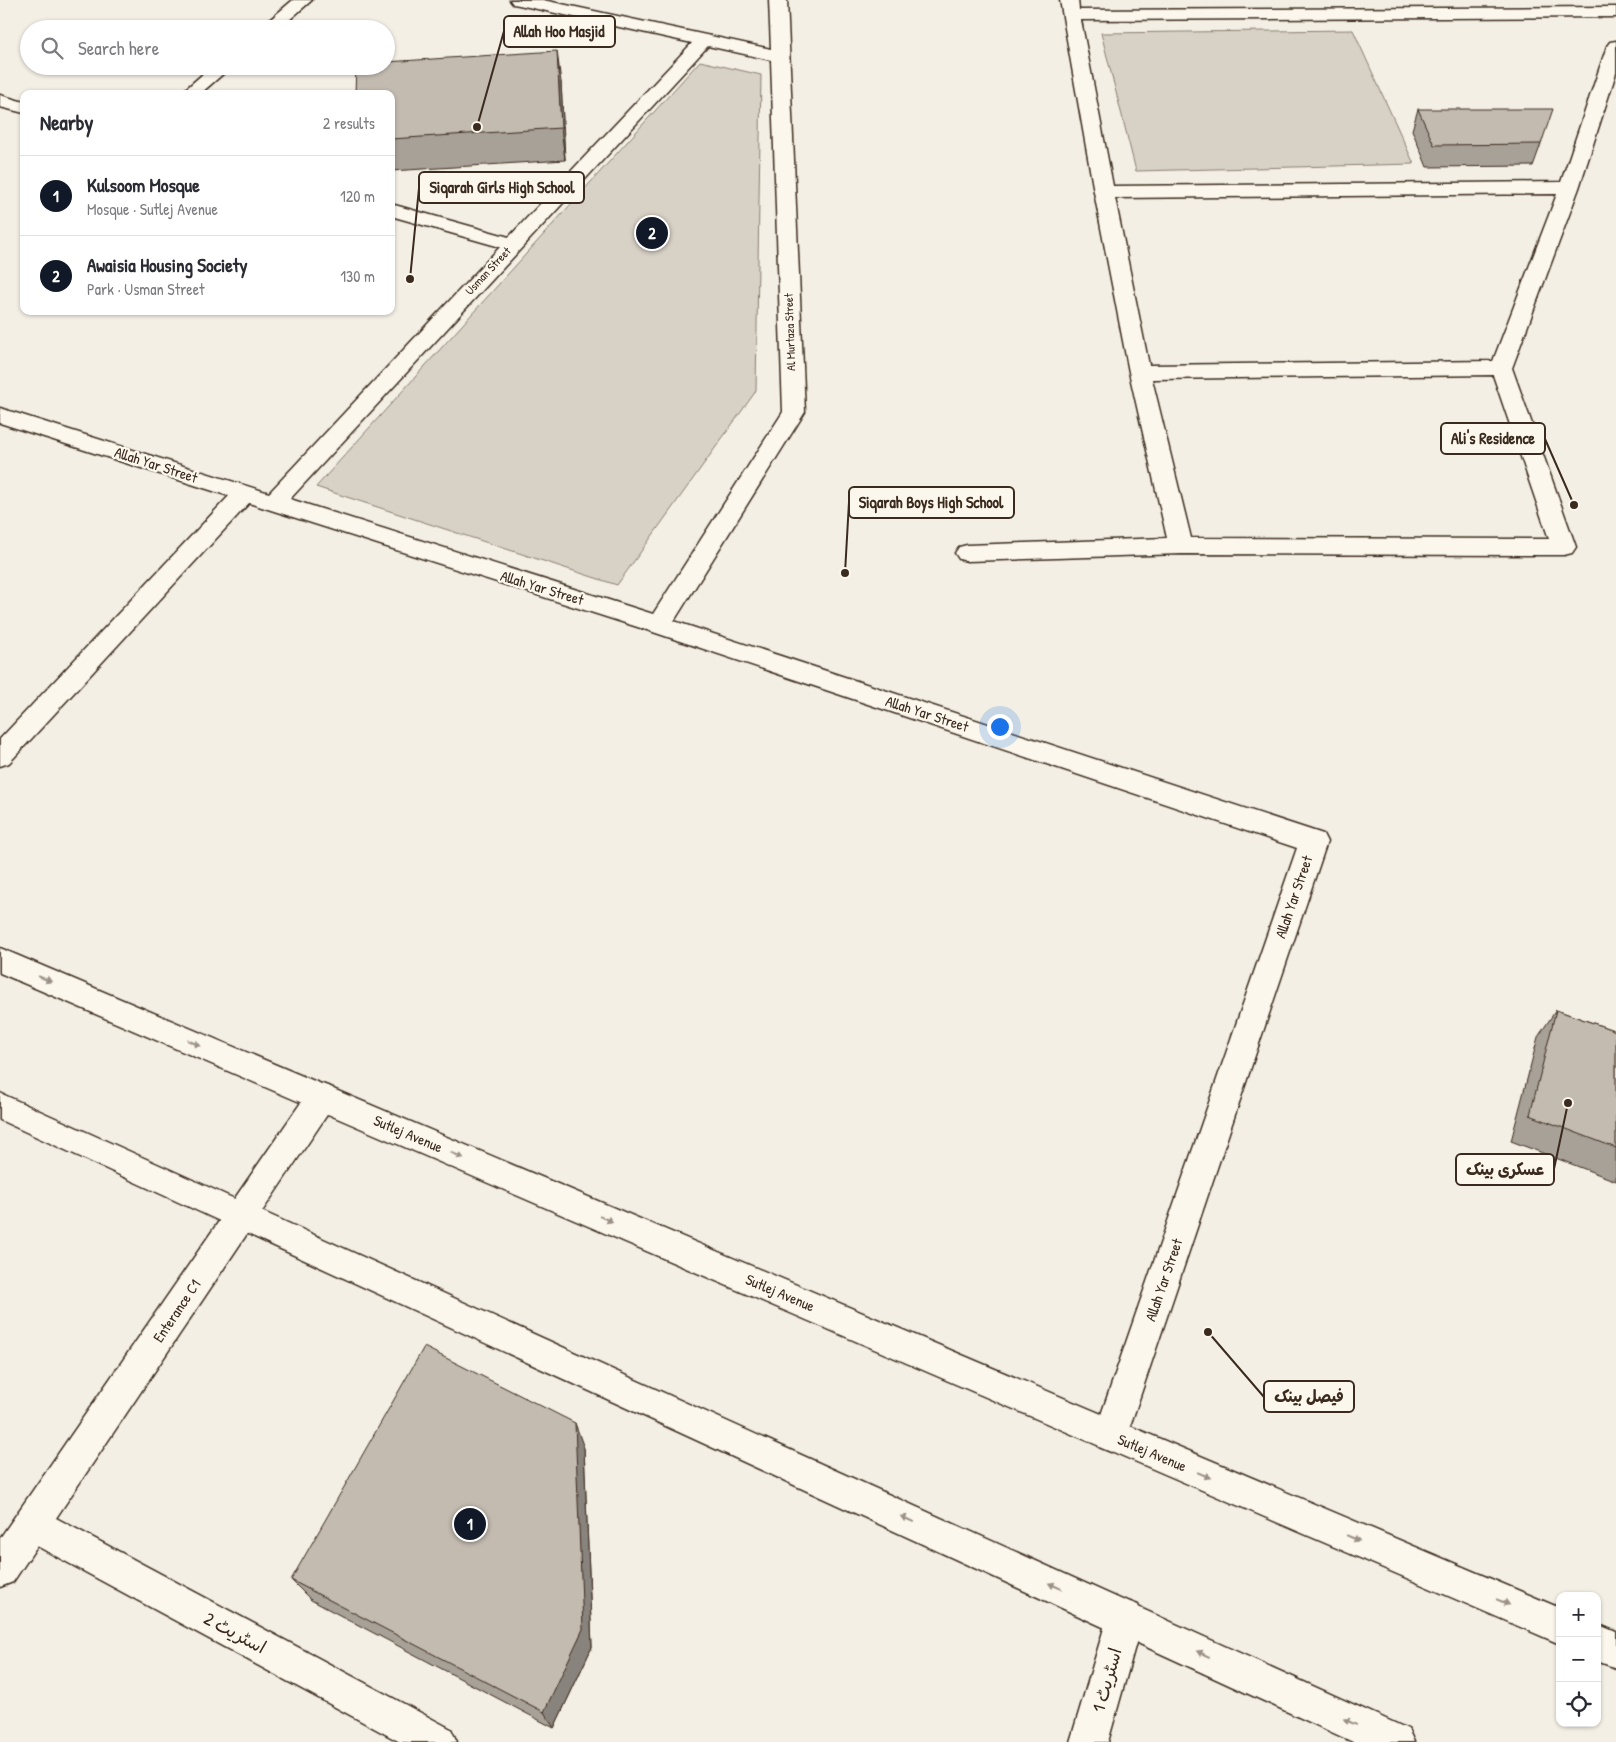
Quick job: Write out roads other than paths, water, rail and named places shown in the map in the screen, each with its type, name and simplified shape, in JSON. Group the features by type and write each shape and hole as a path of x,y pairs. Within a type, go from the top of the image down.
{"street":[{"path":"279,20 303,0"},
{"path":"519,0 779,56"},
{"name":"Al Murtaza Street","path":"659,625 794,412 778,0"},
{"path":"1181,546 1140,372 1104,192 1071,7 1616,12"},
{"name":"Usman Street","path":"273,503 704,40"},
{"path":"967,553 1181,546 1564,546 1501,368 1569,188 1616,46"},
{"path":"195,90 212,75"},
{"path":"0,101 20,107"},
{"path":"1104,192 1569,188"},
{"path":"395,211 513,244"},
{"path":"1140,372 1501,368"},
{"name":"Allah Yar Street","path":"0,414 244,494 659,625 1313,842 1111,1435"},
{"path":"0,756 244,494"},
{"name":"Sutlej Avenue","path":"0,960 1556,1624"},
{"name":"Enterance C1","path":"0,1569 322,1097"},
{"path":"0,1106 1394,1742"},
{"name":"اسٹریٹ 2","path":"31,1524 438,1742"},
{"name":"اسٹریٹ 1","path":"1089,1742 1125,1618"},
{"path":"1601,1644 1616,1650"}],"place":[{"name":"Allah Hoo Masjid","path":"477,127"},
{"name":"Awaisia Housing Society","path":"652,233"},
{"name":"Siqarah Girls High School","path":"410,279"},
{"name":"Ali's Residence","path":"1574,505"},
{"name":"Siqarah Boys High School","path":"845,573"},
{"name":"عسکری بینک","path":"1568,1103"},
{"name":"فیصل بینک","path":"1208,1332"},
{"name":"Kulsoom Mosque","path":"470,1524"}]}
